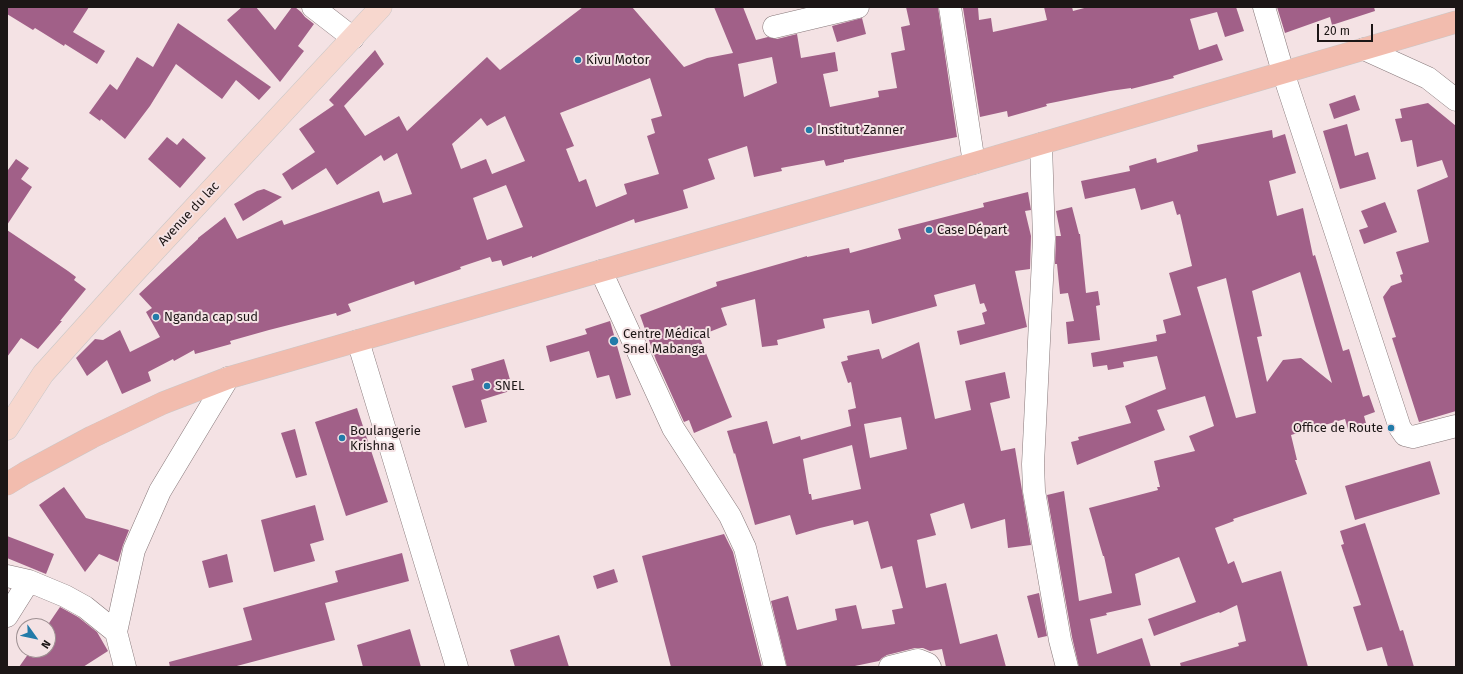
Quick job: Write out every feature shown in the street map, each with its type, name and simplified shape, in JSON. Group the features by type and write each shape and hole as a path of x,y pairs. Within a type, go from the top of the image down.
{"highway":[{"path":"7,484 24,473 92,437 163,403 228,378 1041,144 1456,22"}],"main road":[{"name":"Avenue du lac","path":"7,429 42,374 381,7"}],"street":[{"path":"313,7 353,38"},
{"path":"774,27 858,7"},
{"path":"950,7 974,163"},
{"path":"1264,7 1283,72 1400,428 1406,436 1413,437 1456,426"},
{"path":"1364,49 1428,78 1456,100"},
{"path":"1041,144 1044,239 1033,464 1034,491 1066,667"},
{"path":"601,271 673,428 730,516 745,548 775,667"},
{"path":"358,341 457,667"},
{"path":"125,667 116,632 134,550 164,485 228,378"},
{"path":"7,576 29,581 65,596 86,608 116,632"},
{"path":"7,616 29,581"},
{"path":"890,667 918,660 928,664 930,667"}],"building":[{"path":"7,7 89,7 73,32 105,51 97,64 65,44 64,46 35,28 33,30 7,14"},
{"path":"242,7 256,7 275,30 292,7 295,7 314,24 298,46 304,51 280,82 227,20"},
{"path":"583,7 632,7 684,67 707,58 733,53 714,7 743,7 756,40 768,37 777,39 797,34 801,58 835,52 838,71 823,74 830,107 879,97 878,91 897,88 891,53 905,50 901,27 910,25 906,7 938,7 957,137 844,160 844,162 826,166 824,160 781,168 782,171 754,177 747,146 708,159 715,179 683,190 688,208 635,223 634,219 532,258 532,256 503,266 501,260 492,262 490,257 415,285 414,281 348,304 351,311 337,316 336,313 269,330 230,341 231,344 195,354 194,350 174,361 173,359 148,372 151,381 122,394 107,360 87,376 76,358 95,339 103,340 120,330 130,352 160,337 146,312 152,308 139,294 198,238 225,217 237,239 282,220 284,225 379,191 383,203 412,194 397,153 384,161 381,155 337,185 326,168 292,190 282,174 315,152 299,129 334,105 329,100 375,50 384,64 344,106 365,136 399,116 407,131 487,57 500,70","holes":["772,57 777,83 744,97 738,64","650,78 662,116 651,119 655,133 647,136 659,174 624,184 627,194 596,207 586,179 579,182 566,149 574,146 560,113","505,116 525,161 492,174 486,159 461,169 452,144 481,118 487,126","506,185 523,227 487,240 473,198"]},
{"path":"978,7 979,20 991,18 993,32 1047,20 1044,7 1072,7 1073,11 1088,7 1236,7 1244,31 1225,37 1217,12 1190,19 1199,50 1217,44 1223,60 1173,76 1174,78 1131,89 1110,91 1046,104 1047,106 1008,117 1007,111 980,117 963,8"},
{"path":"1277,7 1374,7 1375,11 1332,25 1330,17 1285,33"},
{"path":"862,18 866,34 837,42 832,26"},
{"path":"178,23 271,87 259,100 236,80 222,99 176,64 150,106 125,139 101,119 100,121 89,113 110,84 117,90 137,57 153,67"},
{"path":"1355,95 1360,110 1334,119 1329,104"},
{"path":"1428,103 1456,126 1456,411 1419,422 1392,338 1396,337 1383,297 1391,286 1402,282 1400,275 1403,274 1396,252 1429,242 1417,190 1448,177 1442,160 1417,167 1412,140 1401,142 1395,119 1402,118 1400,109"},
{"path":"1347,124 1355,156 1368,152 1376,179 1340,189 1323,131"},
{"path":"1272,130 1273,138 1285,134 1296,173 1269,181 1277,216 1303,208 1313,256 1315,255 1343,351 1349,349 1363,397 1369,395 1375,412 1364,416 1367,427 1349,433 1345,419 1291,435 1297,460 1295,460 1307,494 1233,519 1234,521 1215,528 1228,564 1234,561 1242,583 1281,571 1308,667 1181,667 1180,663 1239,646 1238,643 1246,641 1237,605 1220,613 1219,612 1154,636 1148,619 1196,602 1179,557 1135,574 1141,605 1106,613 1107,615 1090,619 1097,654 1142,638 1151,667 1079,667 1072,637 1047,495 1064,491 1079,601 1112,593 1104,556 1089,508 1158,490 1157,487 1160,487 1154,461 1195,451 1189,436 1214,426 1205,396 1157,410 1165,430 1077,465 1071,442 1079,440 1078,437 1131,423 1125,406 1166,389 1157,356 1123,362 1124,367 1108,370 1107,365 1093,367 1091,353 1157,341 1156,335 1166,333 1163,320 1181,315 1169,273 1192,266 1180,214 1177,215 1173,201 1141,210 1135,188 1085,199 1081,181 1130,171 1129,166 1156,158 1157,163 1198,151 1197,145","holes":["1300,272 1315,325 1332,383 1301,358 1283,360 1267,382 1257,337 1262,336 1252,291","1226,278 1256,413 1236,418 1197,287"]},
{"path":"167,137 177,145 183,138 206,158 180,188 148,159"},
{"path":"16,159 29,168 21,179 32,187 7,225 7,170"},
{"path":"264,189 282,197 243,221 234,204 257,191"},
{"path":"1028,192 1031,210 1025,211 1031,236 1030,269 1015,271 1027,327 960,345 957,331 985,324 982,313 987,311 984,303 980,304 975,284 934,295 937,306 872,324 869,310 823,319 825,328 777,340 778,345 762,347 755,299 721,308 727,325 699,336 732,417 694,433 689,420 684,422 656,360 640,315 717,286 716,282 807,256 849,248 850,253 901,239 898,229 984,207 983,203"},
{"path":"1385,202 1397,232 1364,244 1359,230 1368,227 1361,211"},
{"path":"1072,207 1080,234 1086,293 1098,291 1100,305 1096,306 1100,340 1068,344 1066,322 1074,321 1068,293 1060,294 1057,264 1055,264 1056,236 1061,236 1056,211"},
{"path":"7,230 68,271 76,277 74,280 86,289 60,321 62,321 38,349 21,338 7,357"},
{"path":"610,321 631,395 616,399 609,375 597,378 589,351 550,362 546,346 587,334 585,329"},
{"path":"919,342 935,419 971,410 965,381 1005,372 1010,398 990,403 1001,451 1015,448 1031,545 1008,548 1005,519 971,529 964,503 930,514 936,535 917,540 926,588 946,583 960,644 997,634 1006,667 946,667 942,649 930,651 923,648 915,648 887,655 879,661 850,667 787,667 771,601 788,596 797,630 837,620 835,609 856,605 862,629 895,624 892,610 903,608 892,566 881,569 868,521 854,525 853,520 796,535 790,515 755,525 735,453 734,454 727,431 767,421 773,444 800,436 801,440 851,426 848,410 856,408 851,382 848,383 841,362 848,360 847,356 879,349 882,359","holes":["901,417 907,449 870,458 864,424","852,445 861,489 812,500 811,494 809,494 803,459"]},
{"path":"504,359 513,390 481,400 487,422 465,428 452,386 474,380 471,369"},
{"path":"357,408 388,502 346,516 315,422"},
{"path":"295,429 307,475 296,478 281,433"},
{"path":"1430,461 1440,494 1355,520 1345,486"},
{"path":"64,487 86,518 129,530 118,562 99,554 85,572 39,505"},
{"path":"315,505 324,540 310,544 315,561 274,572 261,520"},
{"path":"1365,523 1400,631 1403,630 1414,667 1388,667 1382,647 1367,651 1353,607 1361,605 1341,545 1344,544 1340,531"},
{"path":"724,534 733,552 762,667 671,667 642,556"},
{"path":"7,536 54,554 46,574 7,558"},
{"path":"402,553 409,581 325,603 335,640 233,667 170,667 169,662 252,640 243,608 338,582 335,571"},
{"path":"227,554 233,582 209,588 202,561"},
{"path":"614,569 618,582 597,589 593,576"},
{"path":"1039,593 1047,636 1038,638 1027,596"},
{"path":"60,607 78,617 97,632 108,651 83,667 19,667 25,658 56,658 56,618 52,618"},
{"path":"410,629 421,667 363,667 357,645"},
{"path":"559,635 569,667 515,667 510,650"}],"place":[{"name":"Kivu Motor","path":"578,60"},
{"name":"Institut Zanner","path":"809,130"},
{"name":"Case Départ","path":"929,230"},
{"name":"Nganda cap sud","path":"156,317"},
{"name":"Centre Médical Snel Mabanga","path":"614,341"},
{"name":"SNEL","path":"487,386"},
{"name":"Office de Route","path":"1391,428"},
{"name":"Boulangerie Krishna","path":"342,438"}]}
